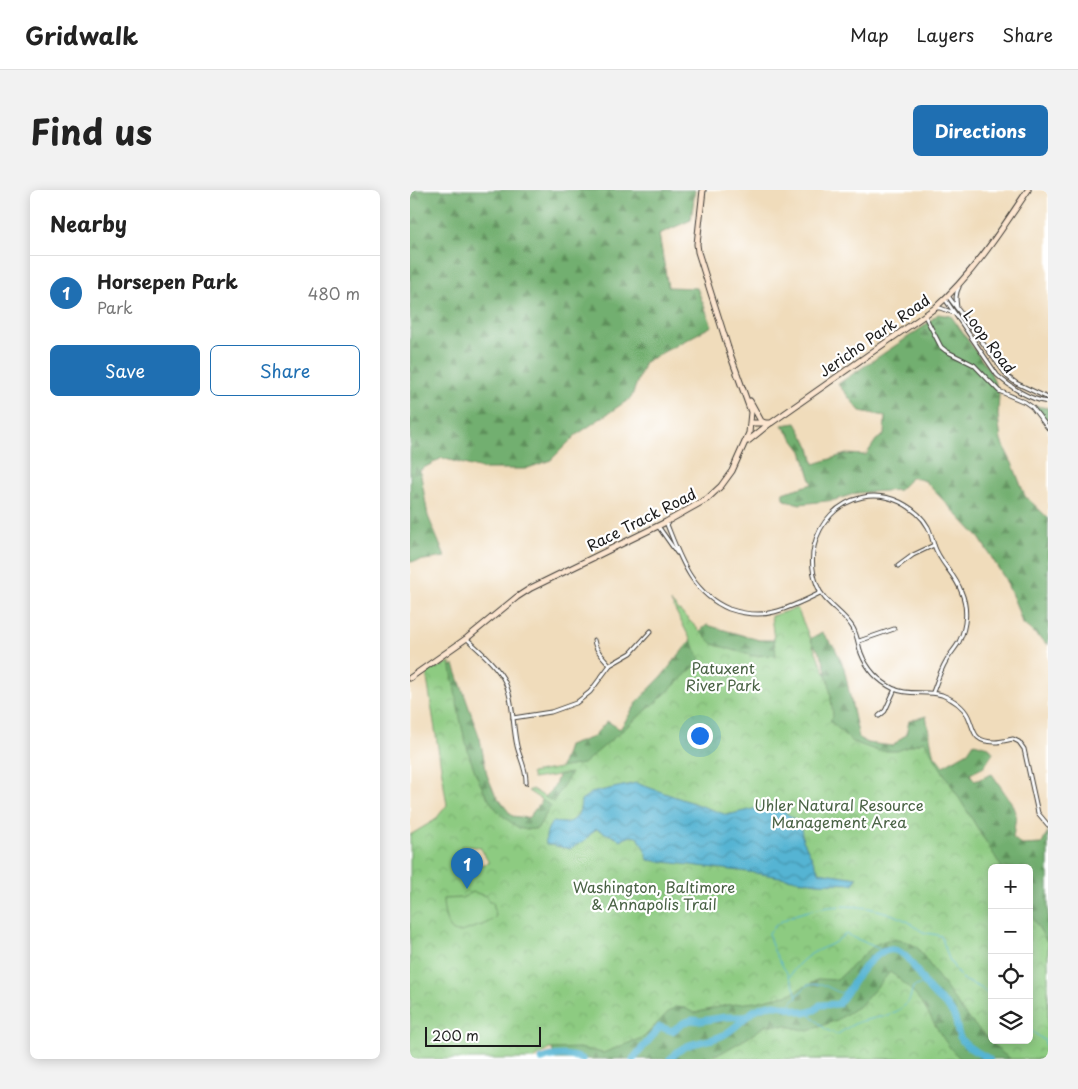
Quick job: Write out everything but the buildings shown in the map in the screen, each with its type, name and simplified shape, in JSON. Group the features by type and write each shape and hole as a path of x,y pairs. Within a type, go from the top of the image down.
{"street":[{"name":"Race Track Road","path":"410,678 531,588 666,522 713,495 732,471 744,448 749,433 751,412 730,354 698,252 703,190"},
{"name":"Jericho Park Road","path":"744,448 756,434 769,424 935,308 980,260 1028,190"},
{"path":"935,308 957,312 956,292 961,282"},
{"name":"Loop Road","path":"946,298 1002,371 1016,383 1048,400"},
{"path":"925,316 942,348 974,365 999,391 1032,407 1048,428"},
{"path":"745,394 749,397 761,421 769,424"},
{"path":"751,423 769,424"},
{"path":"934,692 944,663 962,636 965,626 966,614 961,589 954,576 940,559 924,521 913,509 900,502 874,496 854,500 843,505 822,524 815,540 812,555 813,572 820,593 846,619 871,672 881,681 895,689 910,692 934,692 952,700 965,711 977,737 995,742 1013,738 1022,744 1026,754 1038,813 1048,825"},
{"path":"666,522 688,574 701,590 722,605 744,613 760,614 774,612 820,593"},
{"path":"658,526 679,555"},
{"path":"898,566 913,555 934,544"},
{"path":"858,641 894,629"},
{"path":"513,718 552,712 576,703 590,692 610,665 631,652 651,631"},
{"path":"466,638 488,659 503,678 508,690 520,760 526,770 526,783"},
{"path":"594,640 594,645 610,665"},
{"path":"879,716 885,711 895,689"}],"green space":[{"path":"410,190 695,190 691,220 659,234 668,287 697,288 712,326 645,362 631,398 576,435 551,460 525,469 482,469 442,458 420,470 428,516 445,557 410,562"},
{"path":"938,314 951,316 991,373 999,394 998,415 1001,441 1025,496 1048,518 1048,645 1022,623 1005,579 980,539 925,481 912,477 899,490 857,493 835,500 800,504 785,500 782,493 812,484 802,451 782,425 796,423 810,448 814,464 846,454 866,455 876,440 884,435 885,416 860,411 838,384 923,327"},
{"path":"1035,406 1048,408 1048,424"},
{"name":"Washington, Baltimore & Annapolis Trail","path":"671,602 713,644 753,656 776,655 771,616 797,608 829,682 833,716 830,721 853,742 878,751 897,751 924,741 1000,864 988,864 988,1039 966,1016 917,947 904,941 894,940 884,941 875,945 837,980 819,979 790,994 694,1013 685,1008 675,1007 644,1037 603,1053 579,1048 549,1049 533,1059 410,1059 410,835 435,820 447,805 426,672 450,662 461,725 474,770 495,808 509,821 524,829 537,829 551,806 528,791 532,789 553,802 571,773 533,779 531,773 583,764 662,697 701,660","holes":["461,846 480,847 489,863 465,868"]},
{"path":"707,625 759,640 792,640 822,705 826,681 825,668 820,654 815,646 809,645 808,640 822,632 835,648 844,668 859,738 867,743 893,746 906,735 909,721 926,716 933,753 943,766 968,752 974,743 989,747 993,753 984,767 970,774 975,781 992,774 1011,802 1016,815 1013,838 1022,845 1042,844 1048,831 1048,1059 555,1059 498,858 468,771 448,666 454,665 480,739 487,775 495,794 512,816 528,818 555,785 568,746 593,737 607,721 620,729 639,700 662,676 694,636"},
{"path":"473,892 486,896 489,902 493,902 496,916 484,924 456,932 447,923 443,899 462,898"},
{"name":"Washington, Baltimore & Annapolis Trail","path":"1033,919 1048,943 1048,1059 1011,1059 993,1044 1033,1044"},
{"path":"890,972 918,998 945,1042 961,1059 700,1059 721,1053 766,1025 787,1026 808,1031 837,1020 861,1005"}],"water":[{"path":"636,783 727,815 775,804 800,824 803,840 819,872 857,878 853,884 817,883 749,872 648,860 638,837 631,836 621,840 596,829 585,840 570,849 546,844 547,832 551,824 553,822 565,823 574,820 579,812 581,800 591,793"}],"waterway":[{"path":"797,998 792,981 774,950 769,933 787,918 814,909 841,906 855,906 881,911 907,921 923,932 941,936 949,959 958,974 964,980 981,988 988,994"},
{"path":"790,976 807,957 832,944 846,934 884,951"},
{"path":"670,1059 688,1046 727,1033 761,1007 775,1005 805,1013 815,1010 820,1005 838,1004 861,971 872,959 888,950 896,950 909,960 929,989 951,1010 955,1017 959,1036 970,1048 989,1059"},
{"path":"809,1013 826,1029 838,1034 858,1022 887,1015 898,1010 910,999 913,987 924,983"},
{"path":"788,1006 807,985 822,984 840,993 851,987"},
{"path":"633,1059 660,1027 672,1031 685,1022 692,1020 746,1017"},
{"path":"1033,1032 1045,1041 1046,1059"},
{"path":"542,1059 562,1055 582,1059"}],"place":[{"name":"Horsepen Park","path":"467,889"}],"park label":[{"name":"Patuxent River Park","path":"723,676"},
{"name":"Uhler Natural Resource Management Area","path":"839,812"}]}
